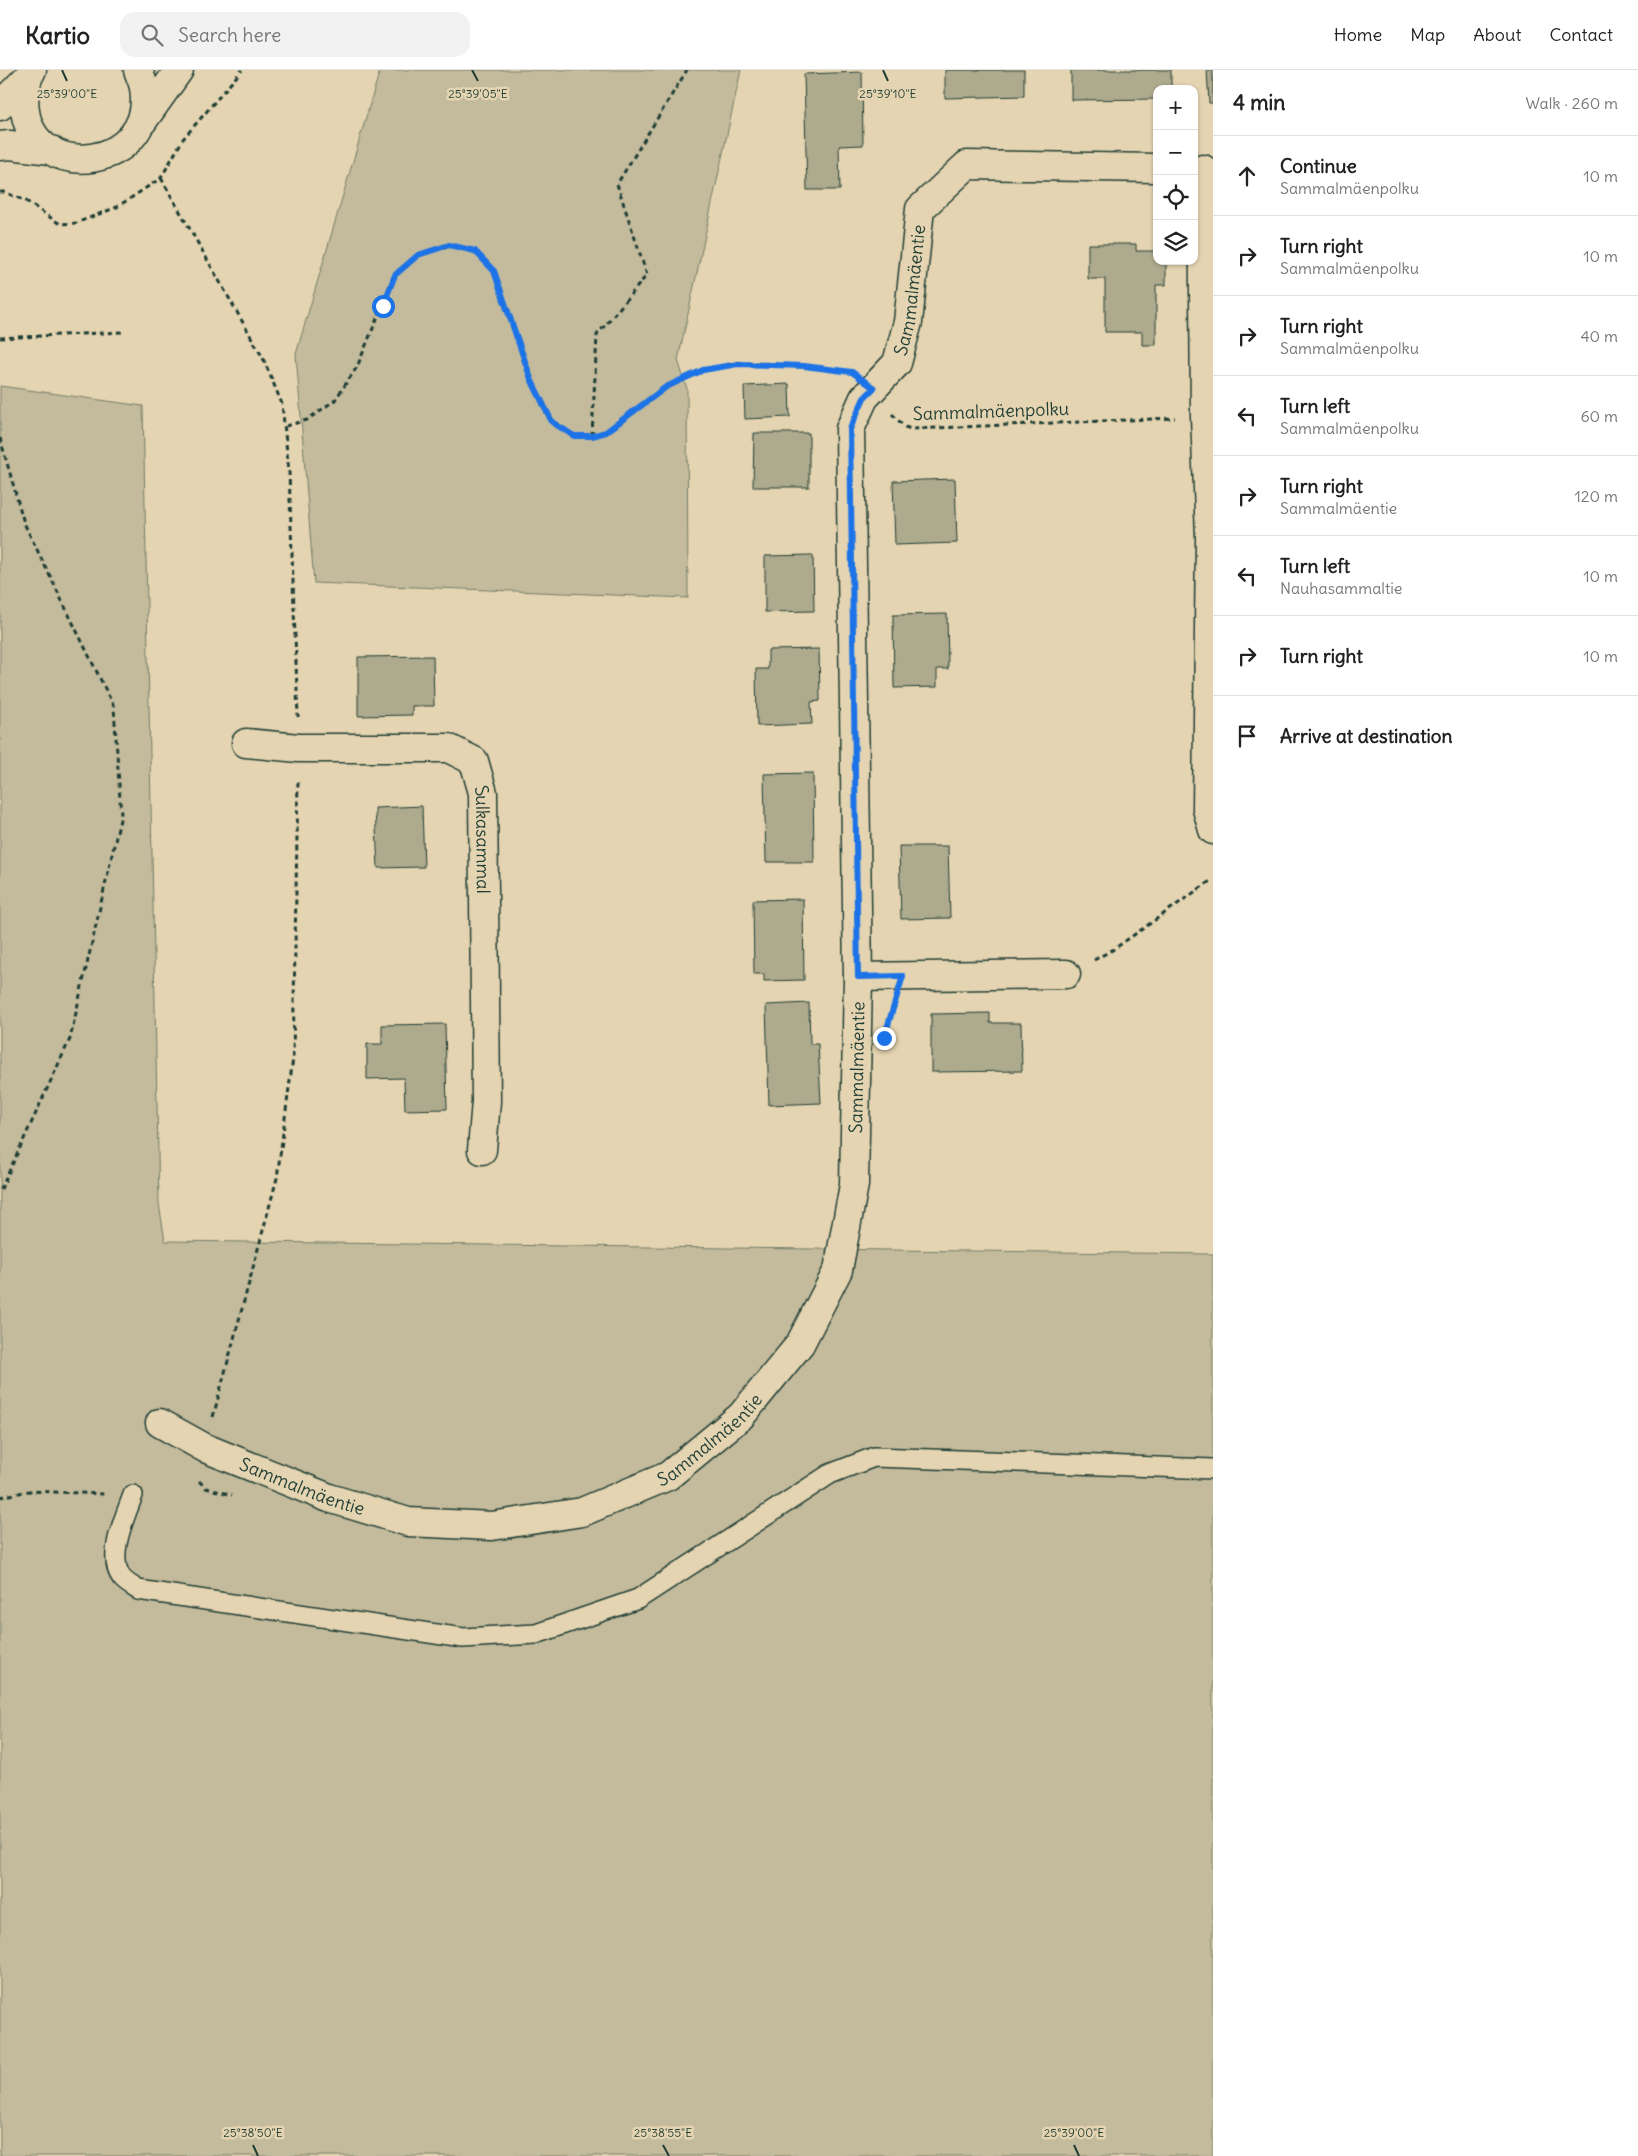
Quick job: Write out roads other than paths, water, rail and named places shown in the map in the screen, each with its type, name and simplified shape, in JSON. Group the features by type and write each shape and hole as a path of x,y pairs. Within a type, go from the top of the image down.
{"street":[{"path":"136,131 144,111 144,88 138,70"},
{"path":"30,74 24,97 26,118 37,138 51,150 69,158 85,160 103,157 120,148 136,131 179,70"},
{"path":"0,106 30,74"},
{"path":"0,146 10,145 51,150"},
{"name":"Sammalmäentie","path":"160,1423 205,1448 329,1498 408,1522 492,1526 582,1512 668,1476 741,1416 800,1344 838,1270 854,1184 858,977 850,429 864,398 898,363 908,322 920,209 967,165 1153,168"},
{"path":"1203,169 1205,417 1211,537 1207,809 1213,830"},
{"name":"Sulkasammal","path":"246,743 299,748 448,748 474,761 483,792 486,1101 482,1150"},
{"path":"858,977 1066,974"}],"lane":[{"path":"133,1495 117,1542 116,1562 122,1578 138,1590 463,1638 536,1634 638,1599 830,1474 874,1458 1213,1469"}]}
